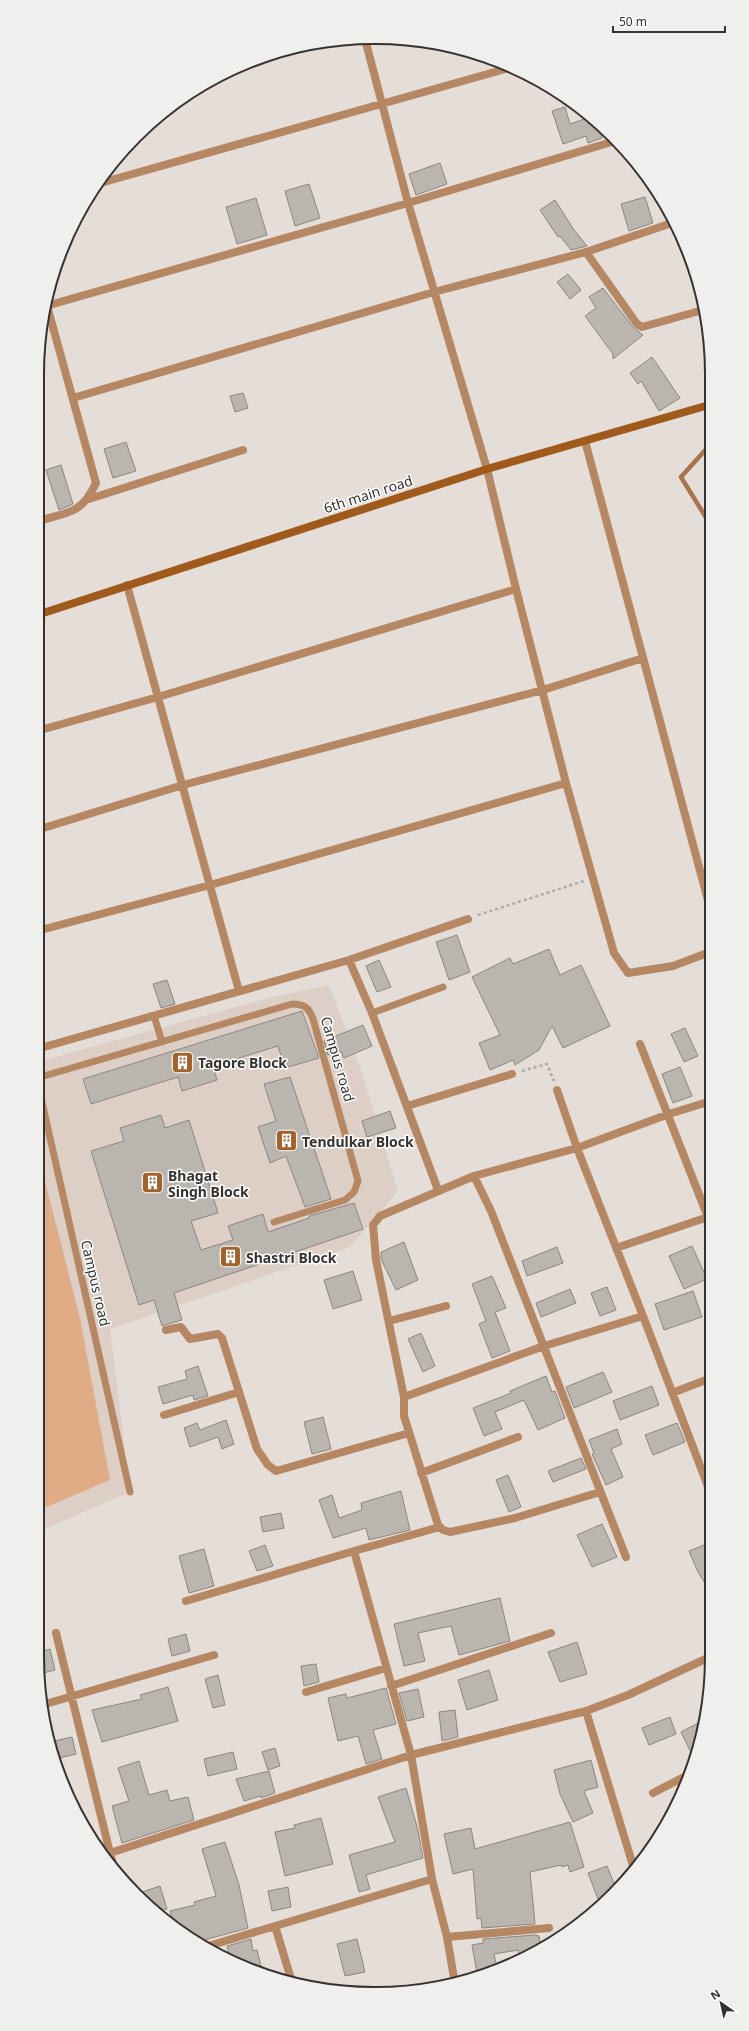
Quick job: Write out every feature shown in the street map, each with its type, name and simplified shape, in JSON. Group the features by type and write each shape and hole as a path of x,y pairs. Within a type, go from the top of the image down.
{"street":[{"path":"366,44 408,203 488,468 516,589 566,783 614,953 628,973 673,966 705,954"},
{"path":"106,181 503,70"},
{"path":"51,304 408,203 610,143"},
{"path":"73,398 434,292 586,252 669,224"},
{"path":"586,252 637,324 642,327 699,311"},
{"path":"49,314 96,483 89,499"},
{"name":"6th main road","path":"44,613 488,468 705,406"},
{"path":"585,440 705,889"},
{"path":"44,519 74,511 89,499 243,450"},
{"path":"128,585 239,992"},
{"path":"44,729 158,697 516,589"},
{"path":"44,828 182,785 543,690 643,658"},
{"path":"44,929 210,885 566,783"},
{"path":"44,1047 349,960 468,919"},
{"path":"349,960 372,1013 438,1190"},
{"path":"640,1044 705,1206"},
{"path":"407,1106 512,1074"},
{"path":"557,1090 577,1148 705,1479"},
{"path":"600,1492 508,1520 450,1532 440,1527 432,1510 404,1416 404,1397 376,1260 373,1225 380,1216 438,1190 474,1176 577,1148 669,1114 705,1103"},
{"path":"474,1176 491,1211 626,1557"},
{"path":"616,1248 705,1217"},
{"path":"389,1321 446,1306"},
{"path":"404,1397 544,1346 643,1316"},
{"path":"166,1330 181,1328 190,1339 218,1334 222,1338 257,1449 268,1465 276,1472 409,1433"},
{"path":"672,1393 705,1380"},
{"path":"164,1415 239,1392"},
{"path":"421,1473 518,1437"},
{"path":"186,1601 354,1550 440,1527"},
{"path":"354,1550 411,1755 432,1879 447,1937 455,1977"},
{"path":"56,1633 73,1694 107,1851"},
{"path":"392,1686 551,1633"},
{"path":"47,1703 73,1694 214,1655"},
{"path":"109,1854 411,1755 586,1711 628,1695 705,1659"},
{"path":"306,1692 386,1668"},
{"path":"586,1711 632,1863"},
{"path":"653,1794 682,1778"},
{"path":"212,1945 432,1879"},
{"path":"275,1926 290,1976"},
{"path":"447,1937 549,1928"}],"lane":[{"path":"372,1013 443,987"},
{"name":"Campus road","path":"44,1077 292,1004 301,1004 309,1008 358,1181 354,1192 345,1200 274,1222"},
{"path":"154,1016 162,1042"},
{"name":"Campus road","path":"44,1110 130,1492"}],"path":[{"path":"468,919 593,878"},
{"path":"512,1074 547,1064 557,1090"}],"shaded area":[{"path":"329,985 360,1067 398,1191 350,1247 110,1329 130,1492 44,1529 44,1060 269,998"},
{"path":"44,1177 80,1318 110,1480 44,1508"}],"building":[{"path":"565,107 570,124 584,119 601,134 602,138 588,143 586,136 563,144 552,111"},
{"path":"440,163 447,184 416,195 409,174"},
{"path":"309,184 320,218 295,226 285,191"},
{"path":"645,197 653,223 629,231 621,204"},
{"path":"256,198 267,235 237,244 226,207"},
{"path":"555,200 574,230 587,246 571,250 560,236 558,237 540,210"},
{"path":"568,274 581,290 570,299 557,282"},
{"path":"603,288 633,327 643,335 613,359 613,354 585,316 596,308 589,297"},
{"path":"652,357 680,398 659,411 641,381 638,384 630,373"},
{"path":"243,393 248,408 235,412 230,396"},
{"path":"126,442 136,471 113,478 104,449"},
{"path":"61,465 73,504 59,510 46,470"},
{"path":"457,935 470,972 449,980 436,942"},
{"path":"549,949 560,975 581,965 610,1026 563,1048 552,1026 539,1050 515,1065 513,1060 490,1070 479,1043 500,1035 472,977 510,958 513,964"},
{"path":"379,960 391,987 377,992 366,966"},
{"path":"167,980 175,1004 161,1008 153,984"},
{"name":"Tagore Block","path":"302,1011 319,1058 285,1068 278,1046 213,1066 217,1080 182,1091 178,1077 91,1104 83,1079"},
{"path":"363,1025 372,1046 344,1058 341,1051 328,1055 324,1041"},
{"path":"685,1028 698,1056 684,1062 671,1034"},
{"path":"680,1067 692,1096 673,1103 662,1074"},
{"name":"Tendulkar Block","path":"290,1077 331,1199 305,1207 286,1156 270,1163 258,1127 276,1121 264,1084"},
{"path":"390,1111 396,1128 367,1137 362,1121"},
{"path":"161,1115 165,1128 189,1120 218,1213 191,1221 201,1250 233,1240 228,1226 263,1214 268,1232 309,1218 309,1216 354,1203 363,1229 174,1293 182,1320 162,1326 154,1300 139,1305 91,1151 124,1141 120,1128"},
{"path":"404,1242 418,1280 396,1290 381,1259 381,1252"},
{"path":"692,1246 705,1275 705,1280 684,1289 669,1256"},
{"path":"557,1247 563,1263 527,1276 522,1261"},
{"path":"353,1271 362,1300 333,1309 324,1280"},
{"path":"492,1276 506,1308 495,1312 510,1351 492,1358 479,1324 486,1321 472,1284"},
{"path":"607,1287 616,1310 600,1316 591,1293"},
{"path":"570,1289 576,1303 541,1317 536,1303"},
{"path":"693,1291 702,1317 664,1330 655,1304"},
{"path":"421,1333 435,1366 423,1372 408,1339"},
{"path":"198,1366 208,1396 194,1400 193,1395 163,1404 158,1387 187,1379 185,1371"},
{"path":"603,1372 612,1392 574,1408 566,1387"},
{"path":"546,1376 552,1392 555,1391 565,1418 538,1430 524,1400 495,1412 502,1429 484,1436 473,1408 511,1393 510,1391"},
{"path":"652,1386 659,1405 620,1420 613,1401"},
{"path":"323,1417 331,1449 312,1454 304,1422"},
{"path":"226,1420 234,1444 222,1449 218,1437 190,1447 184,1428 197,1423 200,1430"},
{"path":"677,1423 685,1442 653,1455 645,1435"},
{"path":"617,1429 622,1444 611,1449 623,1477 606,1485 592,1454 594,1453 589,1440"},
{"path":"581,1458 586,1469 553,1482 548,1471"},
{"path":"508,1475 521,1507 509,1512 496,1480"},
{"path":"401,1491 410,1530 369,1540 366,1528 333,1538 319,1500 332,1495 339,1518 362,1510 361,1503"},
{"path":"281,1513 284,1528 263,1532 260,1517"},
{"path":"602,1524 617,1557 592,1567 577,1535"},
{"path":"265,1545 273,1566 257,1571 249,1551"},
{"path":"705,1545 705,1584 698,1572 689,1551"},
{"path":"204,1549 214,1586 189,1593 179,1556"},
{"path":"500,1598 510,1641 459,1655 451,1626 418,1633 425,1661 404,1666 394,1624"},
{"path":"186,1634 190,1651 172,1656 168,1639"},
{"path":"577,1642 587,1674 560,1682 548,1652"},
{"path":"50,1649 55,1670 45,1673 44,1651"},
{"path":"316,1664 319,1682 304,1686 301,1666"},
{"path":"489,1670 498,1700 467,1710 458,1680"},
{"path":"218,1675 225,1705 213,1708 205,1679"},
{"path":"168,1687 178,1721 102,1742 92,1710 142,1699 140,1695"},
{"path":"386,1688 396,1724 373,1730 382,1759 366,1764 358,1736 338,1741 328,1698 346,1694 347,1698"},
{"path":"418,1689 424,1717 407,1721 399,1693"},
{"path":"455,1710 458,1737 442,1741 439,1712"},
{"path":"670,1717 676,1734 649,1745 642,1728"},
{"path":"699,1723 691,1752 681,1732"},
{"path":"72,1737 76,1754 60,1758 55,1741"},
{"path":"275,1748 280,1766 268,1770 262,1752"},
{"path":"233,1752 237,1769 208,1776 204,1759"},
{"path":"591,1760 598,1787 584,1791 593,1813 573,1822 560,1794 554,1770"},
{"path":"139,1761 149,1795 167,1790 170,1801 188,1797 194,1820 122,1843 112,1806 129,1801 118,1768"},
{"path":"269,1771 275,1793 261,1798 261,1796 244,1801 236,1779"},
{"path":"406,1788 418,1830 423,1858 366,1875 370,1889 359,1892 349,1855 395,1842 378,1797"},
{"path":"321,1818 333,1864 285,1876 275,1832 295,1828 294,1825"},
{"path":"570,1822 584,1867 570,1872 568,1865 562,1867 561,1865 530,1872 535,1924 482,1928 481,1918 477,1919 473,1869 453,1874 444,1834 471,1828 475,1849"},
{"path":"225,1842 239,1885 248,1928 204,1940 172,1918 170,1911 195,1905 194,1902 216,1896 202,1849"},
{"path":"607,1866 614,1884 598,1899 588,1873"},
{"path":"160,1886 167,1909 163,1910 143,1892"},
{"path":"288,1887 291,1907 272,1911 268,1891"},
{"path":"535,1935 539,1936 540,1943 519,1954 518,1950 494,1954 496,1964 477,1970 472,1945 483,1943 483,1939"},
{"path":"251,1939 253,1951 257,1950 261,1967 229,1953 227,1946"},
{"path":"357,1939 365,1972 345,1976 337,1944"}],"waterway":[{"path":"705,450 681,477 705,516"}],"place":[{"name":"Tagore Block","path":"183,1062"},
{"name":"Tendulkar Block","path":"287,1141"},
{"name":"Bhagat Singh Block","path":"153,1183"},
{"name":"Shastri Block","path":"231,1257"}]}
